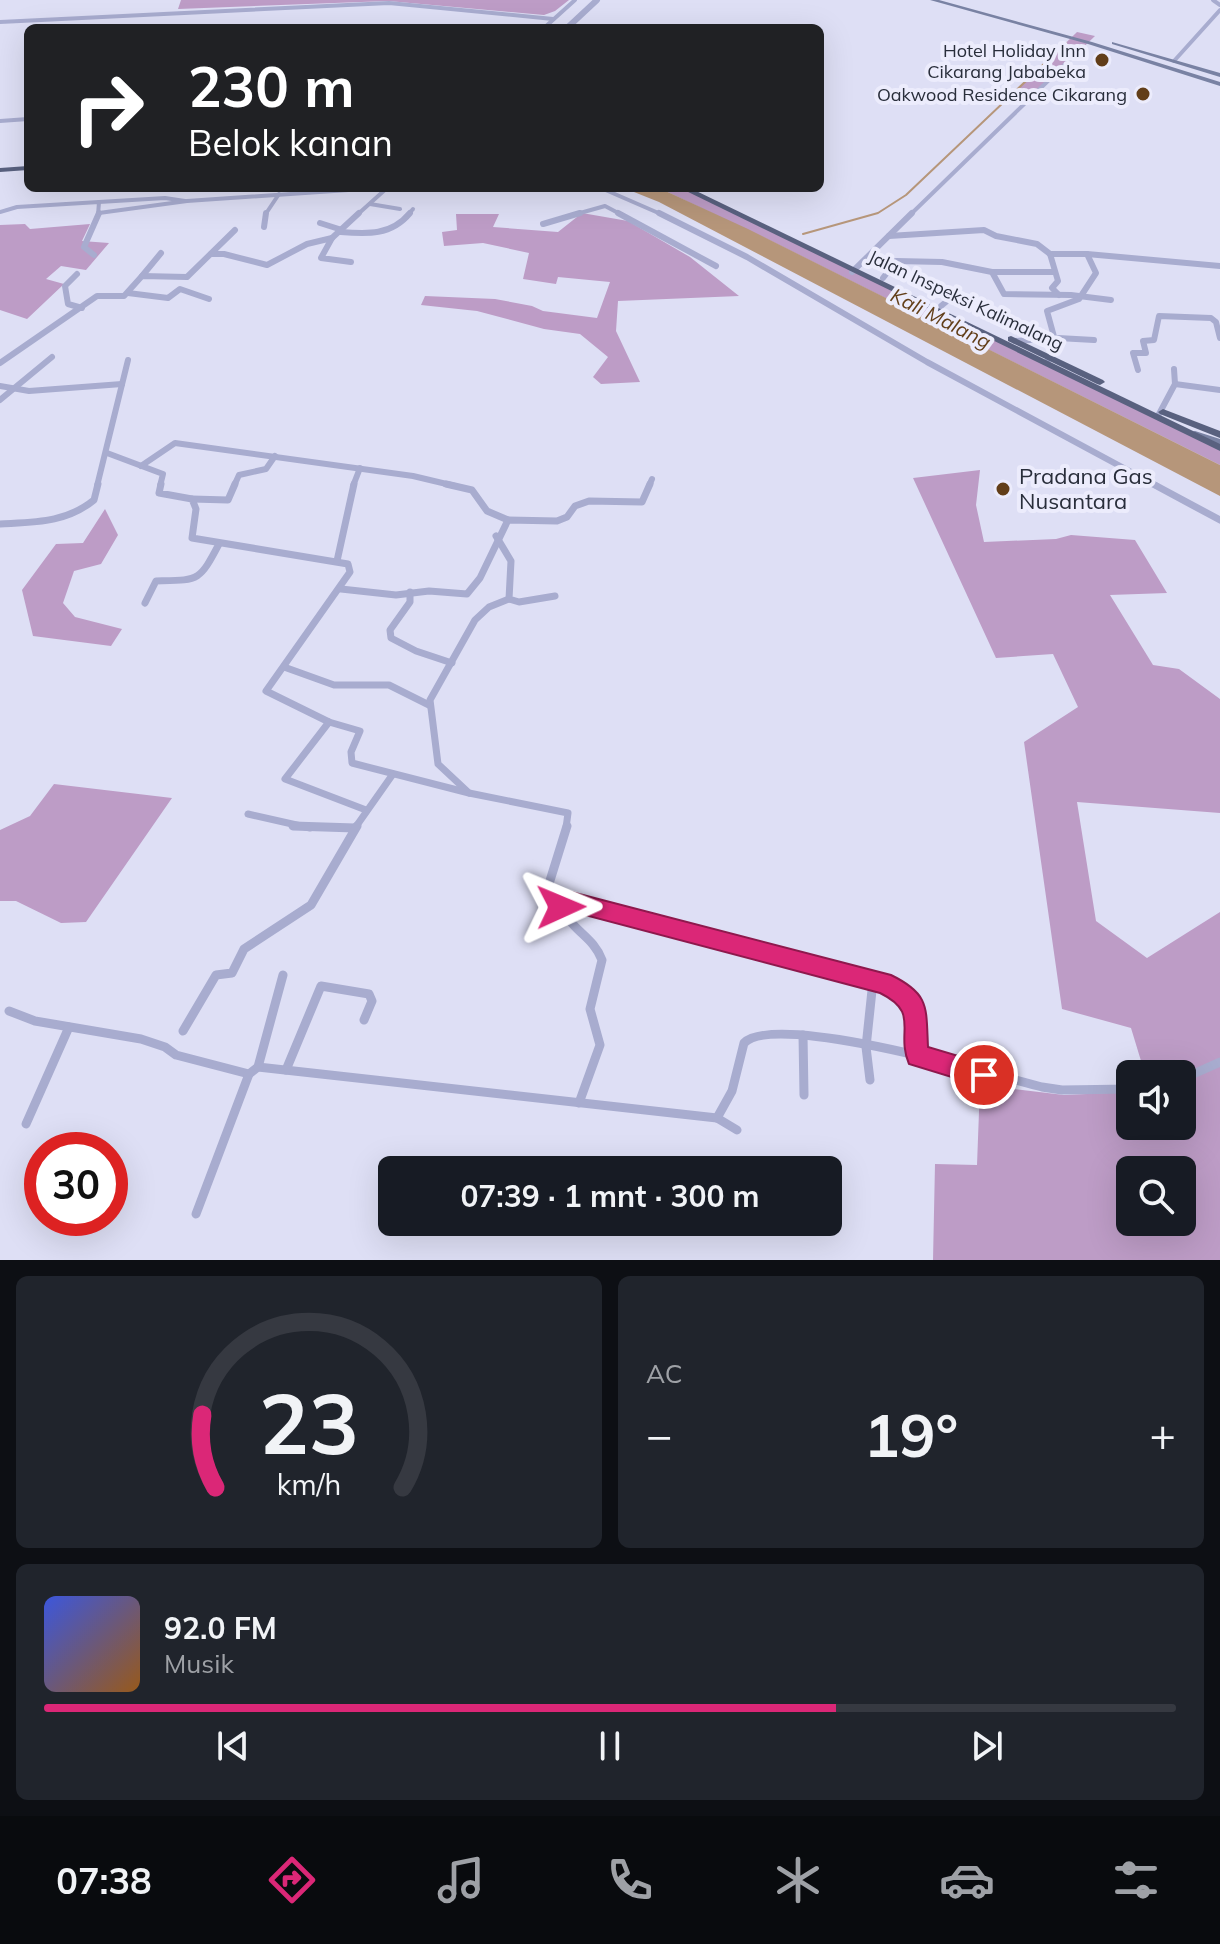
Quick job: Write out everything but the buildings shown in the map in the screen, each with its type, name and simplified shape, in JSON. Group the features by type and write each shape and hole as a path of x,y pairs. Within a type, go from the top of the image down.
{"main road":[{"path":"933,0 1062,32"},
{"path":"958,0 1220,84"},
{"path":"1089,43 1174,61 1220,75"},
{"path":"0,168 24,166"},
{"name":"Jalan Inspeksi Kalimalang","path":"692,192 1159,414 1220,448"},
{"name":"Jalan Inspeksi Kalimalang","path":"710,192 855,269 883,278 919,299 941,306 976,327 1015,341 1049,361"},
{"name":"Jalan Inspeksi Kalimalang","path":"1159,414 1219,436"},
{"path":"1188,432 1219,436"}],"street":[{"path":"548,24 575,0"},
{"path":"571,24 597,0"},
{"path":"1174,61 1220,8 1213,0"},
{"path":"0,22 389,3 553,19"},
{"path":"855,269 1089,43"},
{"path":"0,121 24,119"},
{"path":"99,213 187,201 312,192"},
{"path":"211,254 267,265 307,244 332,238 383,192"},
{"path":"613,192 747,257 927,362 1220,520"},
{"path":"264,227 266,210 279,194"},
{"path":"543,224 605,206 619,194"},
{"path":"0,212 17,207 165,198 187,201"},
{"path":"94,255 84,247 99,213 99,202"},
{"path":"370,204 400,209"},
{"path":"605,206 716,266"},
{"path":"320,223 341,231 370,233 393,230 413,209"},
{"path":"142,276 184,279 235,230"},
{"path":"889,236 984,230 996,236 1037,244 1039,249 1050,254 1087,254 1220,266"},
{"path":"332,238 321,260 351,262"},
{"path":"0,363 101,295 122,297 128,293 161,253"},
{"path":"1050,254 1056,271 1053,272"},
{"path":"1049,361 1057,352 1058,338 1047,311 1077,303 1086,297 1096,273 1087,254"},
{"path":"883,278 893,262 899,260 942,262 992,272 1053,272"},
{"path":"992,272 1004,294 1111,300"},
{"path":"1053,272 1058,281 1052,288 1059,295"},
{"path":"77,274 65,286 65,298 68,304 82,308"},
{"path":"128,293 168,298 180,289 209,299"},
{"path":"941,306 952,297"},
{"path":"1138,370 1133,353 1146,353 1143,341 1154,340 1159,316 1211,318 1216,322 1220,338"},
{"path":"1015,341 1058,338 1094,340"},
{"path":"0,400 52,357"},
{"path":"0,524 65,518 87,508 98,493 128,360"},
{"path":"1159,414 1175,384 1174,369"},
{"path":"0,386 29,391 122,384"},
{"path":"1175,384 1220,390"},
{"path":"141,466 175,443 275,456 470,489 487,511 508,520 550,522 567,517 575,506 589,501 642,502 652,479"},
{"path":"107,453 163,474 159,493 226,501 239,475 266,469 275,456"},
{"path":"337,561 352,489 360,468"},
{"path":"192,499 196,509 192,538 348,564 350,572 341,589 327,602 266,691 329,722 360,731 351,752 352,763 570,815 548,887 549,894 873,981 904,993 914,1005 917,1056"},
{"path":"341,589 396,595 410,592 467,594 480,579 496,536 508,520"},
{"path":"496,536 511,561 509,599"},
{"path":"145,603 156,581 189,580 203,574 219,544"},
{"path":"410,592 410,602 390,630 391,638 416,651 452,663"},
{"path":"469,793 466,786 442,772 438,764 429,705 455,653 479,616 489,607 509,599 519,602 555,596"},
{"path":"284,667 334,685 389,685 429,705"},
{"path":"329,722 285,779 366,810"},
{"path":"183,1031 216,975 232,973 244,949 311,905 366,810 393,774"},
{"path":"248,814 288,827 321,830 355,828"},
{"path":"560,899 567,924 595,947 602,960 590,1009 600,1043 579,1103"},
{"path":"196,1214 253,1070 283,975"},
{"path":"870,1080 866,1047 873,981"},
{"path":"286,1070 321,986 371,996 364,1020"},
{"path":"9,1011 35,1021 141,1039 165,1047 176,1055 253,1070 286,1070 717,1118 737,1130"},
{"path":"26,1124 69,1027"},
{"path":"717,1118 731,1093 741,1047 748,1040 767,1033 803,1035 917,1056 1042,1087 1062,1090 1116,1089"},
{"path":"803,1035 804,1095"},
{"path":"1196,1073 1220,1062"}],"shaded area":[{"path":"181,0 569,0 544,15 388,1 178,9"},
{"path":"1077,32 1095,36 1026,102 1010,97"},
{"path":"634,192 668,192 748,229 1220,465 1220,496 659,202"},
{"path":"667,192 692,192 1220,448 1220,465"},
{"path":"582,213 628,221 690,257 739,296 618,301 616,331 640,382 601,384 593,377 608,357 580,334 544,329 477,311 421,305 425,296 495,299 543,311 597,318 610,282 558,277 556,284 523,279 529,253 483,243 444,246 442,232 457,230 456,214 499,214 493,227 558,232"},
{"path":"25,224 30,229 90,224 82,241 109,243 86,270 61,266 46,279 64,284 27,319 0,310 0,225"},
{"path":"980,470 976,505 984,542 1056,539 1071,535 1135,540 1167,593 1110,595 1153,665 1179,669 1220,699 1220,813 1077,802 1096,921 1147,958 1220,912 1220,1260 933,1260 935,1164 977,1165 980,1085 1064,1095 1116,1093 1116,1140 1196,1140 1196,1060 1141,1060 1131,1028 1062,1009 1024,742 1078,707 1053,654 996,658 913,478"},
{"path":"105,509 118,535 101,564 74,571 63,603 75,617 122,629 111,646 33,636 22,590 56,544 83,543"},
{"path":"54,784 172,798 86,922 61,923 16,901 0,901 0,830 30,816"}],"waterway":[{"path":"803,234 878,213 906,195 1066,43"}],"place":[{"name":"Hotel Holiday Inn Cikarang Jababeka","path":"1102,60"},
{"name":"Oakwood Residence Cikarang","path":"1143,94"},
{"name":"Pradana Gas Nusantara","path":"1003,489"}],"route":[{"path":"561,907 560,899 883,983 904,993 914,1005 917,1056 984,1075"}],"water label":[{"name":"Kali Malang","path":"941,318"}]}
